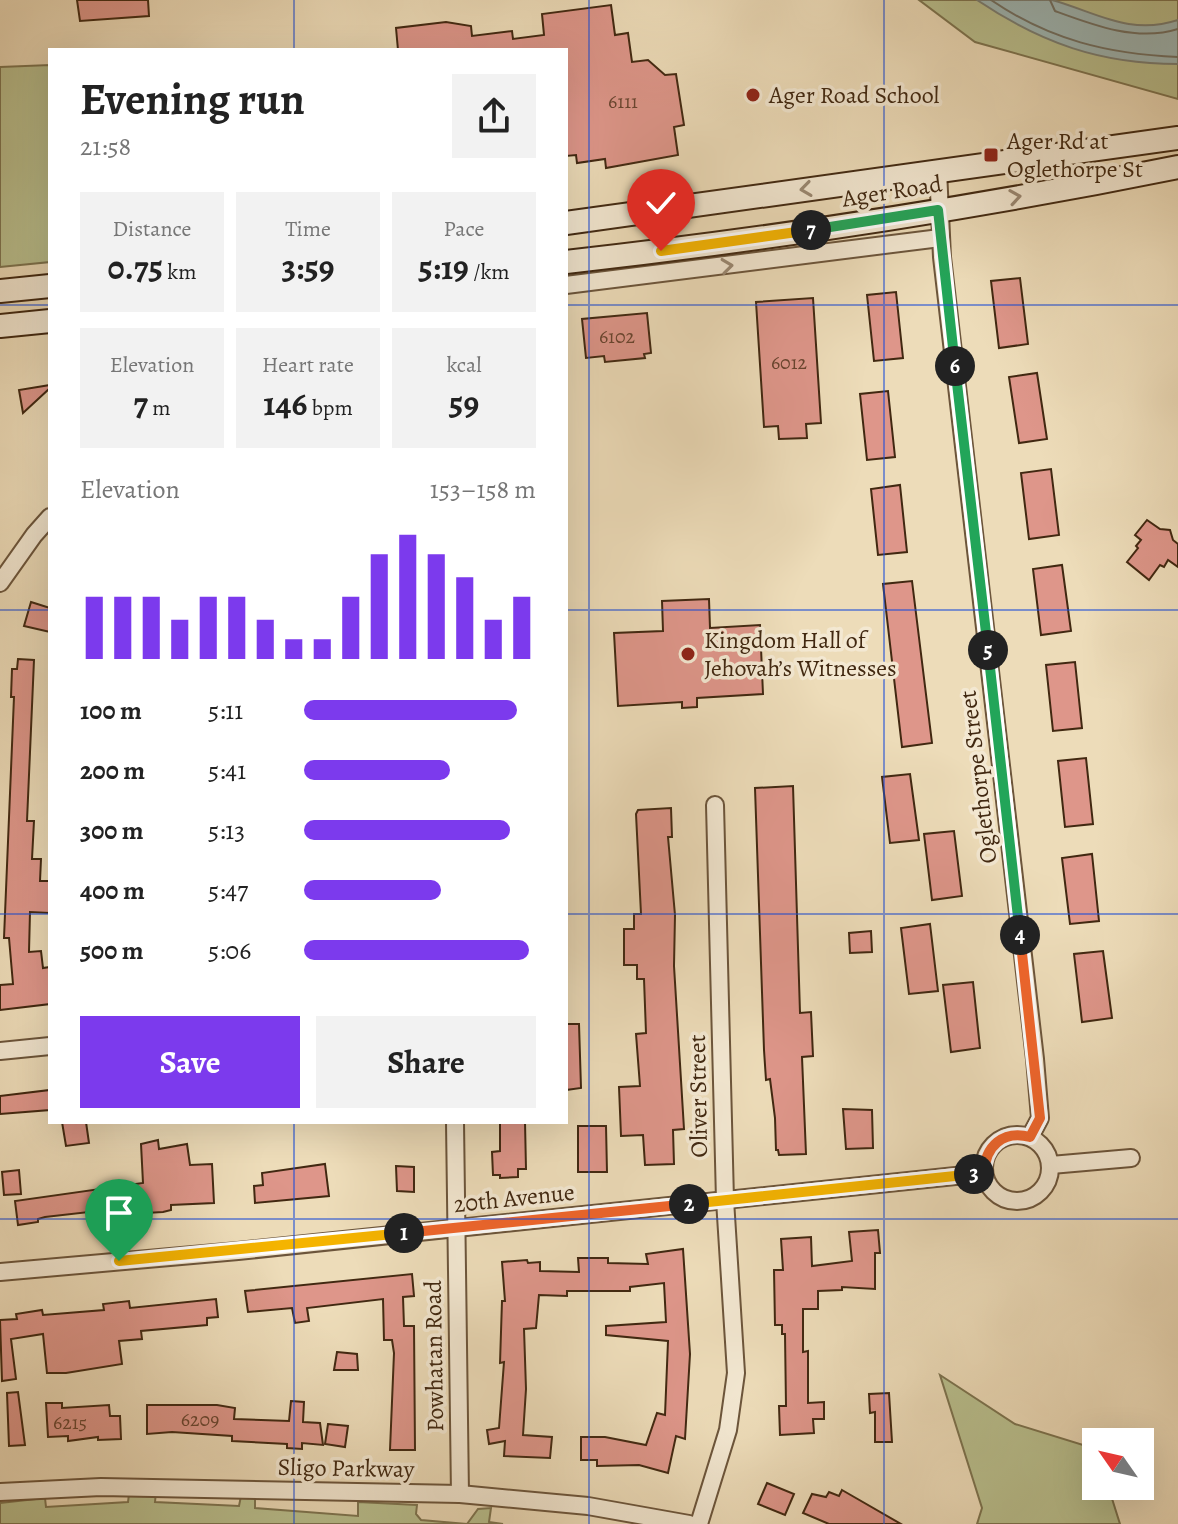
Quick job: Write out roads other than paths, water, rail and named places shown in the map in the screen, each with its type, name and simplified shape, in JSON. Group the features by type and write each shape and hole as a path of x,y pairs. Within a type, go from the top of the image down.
{"main road":[{"name":"Ager Road","path":"568,223 1178,138"},
{"name":"Ager Road","path":"568,262 938,210 1178,167"},
{"path":"0,291 48,286"},
{"path":"0,326 48,321"}],"street":[{"name":"Oglethorpe Street","path":"938,170 940,238 1035,1059 1040,1118 1030,1137"},
{"name":"Ager Road","path":"568,285 940,238"},
{"path":"0,583 48,519"},
{"name":"Oliver Street","path":"699,1524 728,1430 736,1373 725,1200 715,805"},
{"path":"0,1051 48,1046"},
{"name":"Powhatan Road","path":"455,1124 460,1494"},
{"path":"1010,1135 1030,1137 1044,1148 1051,1165 1050,1175 1040,1193 1021,1201 1001,1197 993,1191 984,1173 987,1153 993,1145 1010,1135"},
{"path":"1051,1165 1131,1158"},
{"name":"20th Avenue","path":"0,1272 984,1173"},
{"name":"Sligo Parkway","path":"0,1492 101,1487 460,1494 588,1506 689,1524"}],"water":[{"path":"977,0 1052,0 1128,24 1160,24 1178,20 1178,64 1123,60 1072,48 1024,28"}],"place":[{"name":"Ager Road School","path":"753,95"},
{"name":"Ager Rd at Oglethorpe St","path":"991,155"},
{"name":"Kingdom Hall of Jehovah’s Witnesses","path":"688,654"}]}
